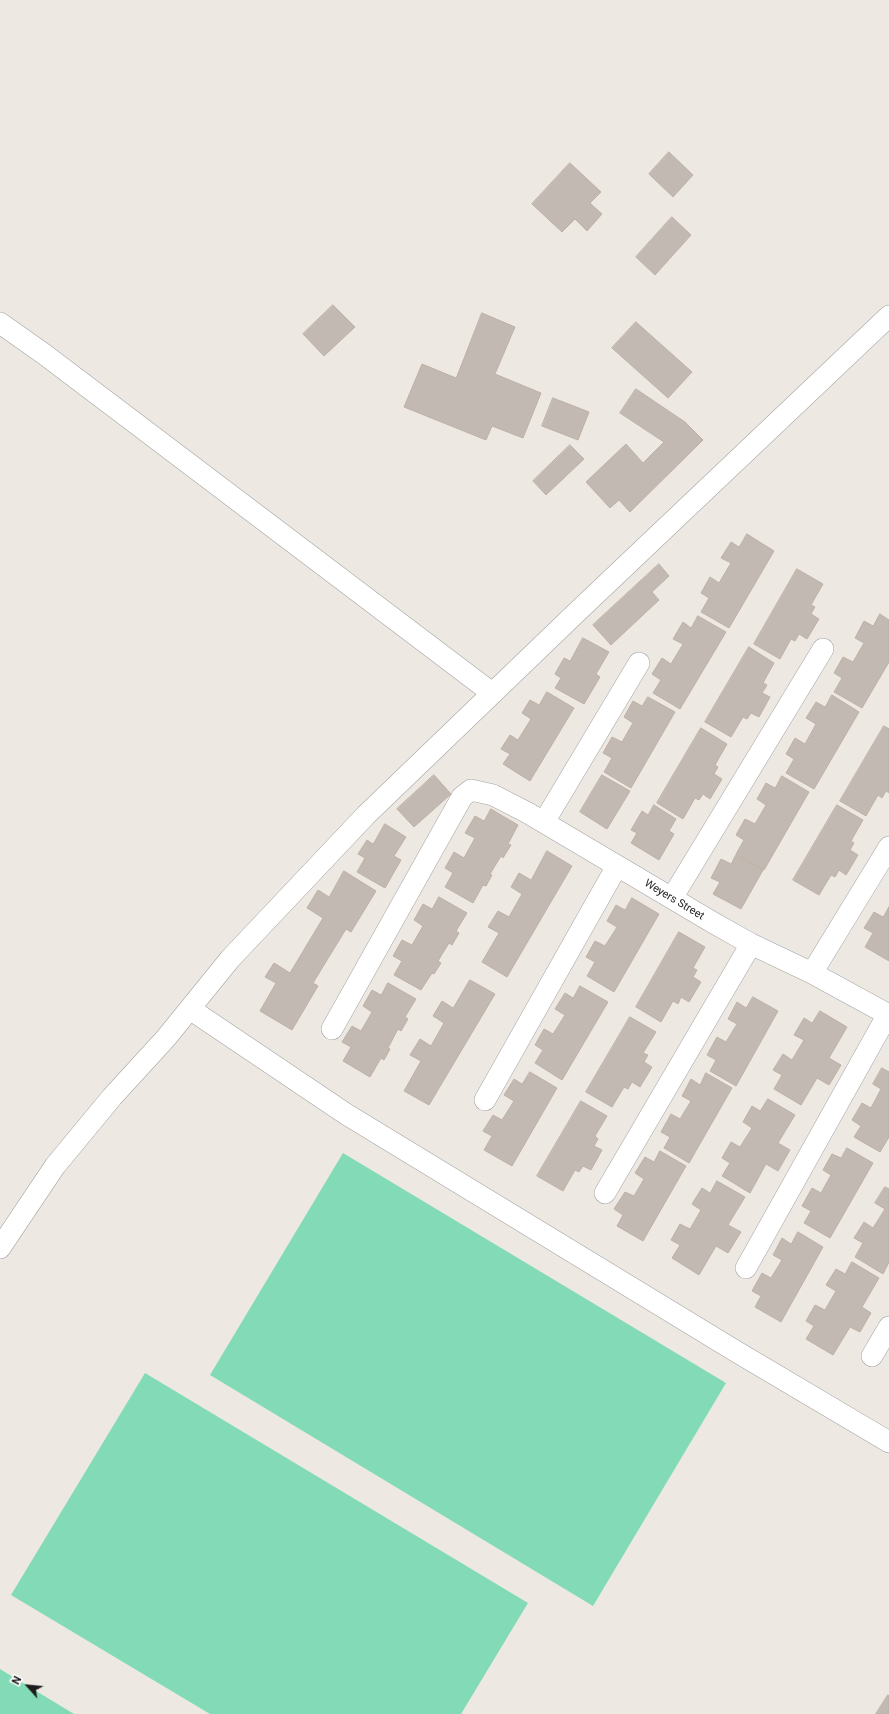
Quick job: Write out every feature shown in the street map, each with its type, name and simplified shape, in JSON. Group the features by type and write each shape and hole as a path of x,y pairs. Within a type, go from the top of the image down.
{"street":[{"path":"0,1248 55,1166 112,1097 190,1009 230,959 366,815 492,693 889,316"},
{"path":"0,323 57,364 492,693"},
{"path":"672,898 823,649"},
{"path":"544,822 639,663"},
{"name":"Weyers Street","path":"332,1029 462,797 471,790 493,795 544,822 751,944 812,973 888,1014"},
{"path":"812,973 889,846"},
{"path":"485,1100 617,866"},
{"path":"604,1193 751,944"},
{"path":"190,1009 346,1114 737,1352 889,1442"},
{"path":"746,1268 888,1014"},
{"path":"872,1356 889,1326"}],"green space":[{"path":"343,1153 726,1383 593,1606 210,1375"},
{"path":"145,1373 528,1603 461,1714 210,1714 11,1595"},
{"path":"0,1669 74,1714 0,1714"}],"building":[{"path":"669,152 693,175 673,197 649,174"},
{"path":"570,163 601,192 590,203 602,214 587,231 575,219 562,232 532,204"},
{"path":"672,217 691,235 655,275 636,257"},
{"path":"333,305 355,327 324,356 303,334"},
{"path":"482,313 515,327 495,374 541,393 523,438 492,426 486,440 404,407 422,364 456,378"},
{"path":"636,322 692,372 668,398 612,348"},
{"path":"636,389 685,422 703,440 630,512 619,500 610,508 586,482 626,444 643,463 664,442 620,413"},
{"path":"553,398 589,412 578,440 542,426"},
{"path":"570,445 584,459 546,495 533,481"},
{"path":"747,534 774,551 729,628 701,612 709,598 701,593 710,577 719,583 731,563 721,558 731,542 739,547"},
{"path":"659,564 669,576 652,592 659,600 611,645 593,625"},
{"path":"797,569 823,584 811,605 815,607 811,614 819,619 807,639 799,634 795,641 791,639 780,659 754,644"},
{"path":"880,614 889,620 889,662 862,708 834,692 842,678 834,673 843,657 853,662 864,643 855,638 864,621 873,626"},
{"path":"698,616 726,632 680,709 653,693 661,680 652,674 662,658 671,664 683,644 673,639 683,622 691,628"},
{"path":"583,638 609,652 596,674 600,677 584,704 555,688 561,678 555,674 564,658 570,661"},
{"path":"749,647 774,663 763,683 767,685 762,693 770,697 759,717 751,713 747,719 743,717 731,737 705,722"},
{"path":"547,692 574,708 530,781 503,764 510,754 501,749 510,735 518,740 531,719 522,713 530,700 539,705"},
{"path":"832,695 859,712 814,789 786,773 794,759 786,754 795,738 805,744 816,724 806,718 816,702 825,707"},
{"path":"648,697 675,712 631,788 604,772 612,758 603,753 612,737 622,742 633,723 624,717 633,701 642,706"},
{"path":"884,726 889,729 889,793 886,791 882,798 878,795 866,816 840,801"},
{"path":"701,728 727,744 715,765 718,767 714,774 722,779 710,799 703,794 699,800 695,798 683,819 657,803"},
{"path":"434,775 451,794 414,827 397,809"},
{"path":"602,775 630,791 607,829 580,812"},
{"path":"782,776 809,792 764,870 736,854 744,840 736,835 745,819 755,824 766,805 757,799 766,783 775,788"},
{"path":"654,805 676,819 669,831 674,834 659,860 631,843 637,833 631,830 642,811 648,815"},
{"path":"837,805 863,820 851,841 854,843 850,850 858,855 846,875 839,870 835,877 831,875 819,895 793,880"},
{"path":"491,809 518,825 508,844 511,845 503,858 501,856 490,874 492,875 486,886 483,885 473,903 445,887 453,873 445,868 454,852 464,858 475,838 465,833 475,816 484,821"},
{"path":"385,824 406,837 394,856 401,860 385,888 357,872 365,858 358,854 367,840 373,844"},
{"path":"547,851 572,866 507,977 482,962 499,933 488,927 498,911 509,917 522,894 511,887 519,873 531,880"},
{"path":"736,855 763,870 741,909 713,894 720,882 711,878 721,859 731,864"},
{"path":"344,871 376,891 351,932 346,929 313,983 318,986 292,1030 260,1011 276,983 265,977 274,963 290,973 323,918 307,908 318,890 329,897"},
{"path":"439,897 467,913 456,931 459,933 452,945 449,943 438,961 441,963 434,974 432,973 421,990 394,975 402,961 393,956 402,940 412,945 423,926 414,920 423,904 432,909"},
{"path":"632,898 659,914 614,992 587,976 595,962 586,957 595,941 605,946 617,927 607,921 616,905 625,910"},
{"path":"889,907 889,961 865,947 873,933 864,928 874,912 883,917"},
{"path":"679,932 705,947 693,968 697,970 693,977 701,982 689,1002 681,997 678,1004 673,1001 661,1022 636,1007"},
{"path":"470,980 495,994 429,1105 404,1091 421,1061 410,1055 420,1039 431,1046 444,1023 433,1016 442,1001 453,1008"},
{"path":"388,983 416,999 405,1017 408,1019 401,1031 398,1029 388,1048 390,1049 384,1060 381,1058 370,1077 343,1061 351,1047 342,1042 352,1026 361,1031 372,1012 363,1006 372,990 381,995"},
{"path":"580,986 608,1002 562,1080 535,1063 543,1050 535,1045 544,1029 553,1034 565,1015 555,1009 565,993 573,998"},
{"path":"753,997 778,1011 736,1086 710,1071 716,1060 707,1055 717,1037 726,1042 737,1024 728,1019 737,1002 746,1008"},
{"path":"820,1011 847,1027 829,1058 841,1065 829,1085 817,1078 801,1105 774,1089 782,1075 773,1070 783,1054 792,1060 804,1040 794,1035 804,1018 812,1023"},
{"path":"630,1017 656,1032 643,1053 648,1055 644,1062 652,1067 640,1087 632,1082 628,1089 624,1087 612,1107 586,1092"},
{"path":"882,1068 889,1072 889,1137 880,1152 854,1137 861,1126 852,1120 862,1103 871,1108 881,1089 873,1084"},
{"path":"530,1072 557,1088 512,1166 484,1150 492,1136 483,1131 493,1115 502,1120 514,1101 504,1095 514,1079 522,1084"},
{"path":"706,1073 732,1088 689,1163 664,1148 670,1137 661,1132 671,1114 680,1119 691,1101 682,1096 691,1079 700,1085"},
{"path":"768,1099 795,1115 778,1143 790,1150 778,1171 766,1164 750,1193 722,1176 730,1163 722,1158 731,1142 740,1147 752,1128 743,1122 752,1106 760,1111"},
{"path":"581,1101 607,1116 595,1136 598,1139 594,1146 602,1150 591,1170 583,1166 579,1172 575,1170 563,1191 537,1176"},
{"path":"847,1148 873,1163 830,1238 804,1223 811,1211 802,1206 812,1188 821,1193 831,1175 823,1170 832,1154 841,1158"},
{"path":"660,1151 686,1166 643,1241 617,1226 623,1215 614,1209 625,1192 634,1196 644,1179 635,1173 645,1157 654,1162"},
{"path":"717,1181 745,1197 728,1225 741,1232 728,1253 716,1246 699,1275 672,1258 680,1245 671,1240 680,1224 690,1229 701,1210 692,1204 702,1188 710,1193"},
{"path":"885,1187 889,1189 889,1262 883,1274 855,1257 863,1243 854,1238 864,1222 873,1228 885,1209 875,1203"},
{"path":"798,1232 823,1247 781,1322 755,1307 761,1296 752,1291 762,1273 771,1278 782,1260 773,1255 782,1238 791,1244"},
{"path":"852,1262 879,1278 862,1307 871,1313 860,1332 850,1327 833,1355 806,1339 814,1326 806,1321 815,1305 825,1310 836,1291 826,1285 836,1269 845,1274"},
{"path":"888,1695 889,1714 876,1714"}]}
